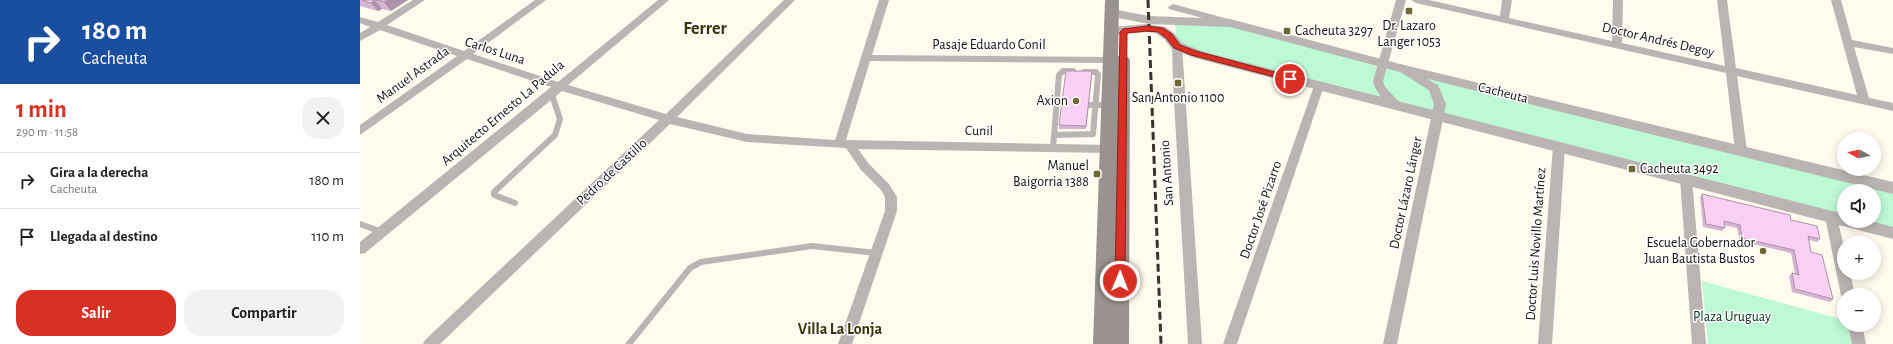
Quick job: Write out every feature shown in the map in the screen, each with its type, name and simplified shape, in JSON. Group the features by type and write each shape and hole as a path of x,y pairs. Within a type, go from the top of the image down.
{"main road":[{"path":"1118,7 1118,31 1109,106 1119,344"},
{"path":"1104,344 1111,60 1118,31"}],"street":[{"path":"360,38 420,0"},
{"name":"Manuel Astrada","path":"360,131 541,0"},
{"name":"Arquitecto Ernesto La Padula","path":"360,249 664,0"},
{"name":"Pedro de Castillo","path":"433,344 790,0"},
{"path":"845,344 891,211 891,197 885,187 844,144 866,58 884,0"},
{"path":"1396,105 1378,85 1378,81 1401,0"},
{"name":"Doctor Andrés Degoy","path":"1416,0 1893,107"},
{"path":"1504,20 1507,0"},
{"path":"1617,45 1618,0"},
{"path":"1722,0 1742,151"},
{"path":"1836,0 1864,100"},
{"path":"1173,4 1230,23"},
{"name":"San Antonio","path":"1173,4 1177,46 1178,83 1195,344"},
{"name":"Cacheuta","path":"1118,7 1149,20 1230,23 1383,64 1893,188"},
{"name":"Carlos Luna","path":"360,20 555,89 668,119"},
{"path":"1118,31 1147,28 1160,30 1169,36 1177,46 1200,55 1837,218"},
{"path":"1848,42 1893,51"},
{"name":"Pasaje Eduardo Conil","path":"866,58 1111,60"},
{"name":"Doctor Lázaro Lánger","path":"1390,344 1440,104 1434,88 1400,68"},
{"name":"Doctor José Pizarro","path":"1230,344 1319,86"},
{"name":"Cunil","path":"668,119 747,138 844,144 1108,149"},
{"name":"Doctor Luis Novillo Martínez","path":"1545,344 1559,146"},
{"path":"1686,179 1699,344"},
{"path":"1838,228 1847,288"},
{"path":"1874,228 1893,233"},
{"path":"1856,332 1859,344"}],"lane":[{"path":"1053,148 1054,135 1057,104 1059,75 1063,71 1098,73 1109,106 1093,134 1054,135"},
{"path":"515,203 494,195 494,192 555,135 561,127 562,121 555,89"},
{"path":"1057,104 1065,104"},
{"path":"1073,104 1109,106"},
{"path":"360,224 382,232"},
{"path":"629,344 690,268 701,262 812,246 876,253"}],"green space":[{"path":"1175,20 1218,22 1837,174 1837,176 1844,176 1877,184 1837,184 1837,218 1177,46"},
{"path":"1881,185 1893,188 1893,233 1874,228 1881,228"},
{"name":"Plaza Uruguay","path":"1702,281 1837,318 1837,332 1849,332 1852,344 1708,344"}],"building":[{"path":"362,0 375,0 371,3"},
{"path":"376,0 388,0 384,2"},
{"name":"Axion","path":"1066,71 1092,71 1086,126 1059,125"},
{"path":"1702,194 1790,215 1791,220 1817,226 1820,239 1808,236 1811,252 1822,255 1833,299 1795,289 1792,273 1799,275 1794,250 1742,238 1740,225 1724,221 1725,228 1706,224"}],"railway":[{"path":"1148,0 1161,344"}],"place":[{"name":"Dr. Lazaro Langer 1053","path":"1409,11"},
{"name":"Cacheuta 3297","path":"1287,31"},
{"name":"San Antonio 1100","path":"1178,83"},
{"name":"Axion","path":"1076,101"},
{"name":"Cacheuta 3492","path":"1632,169"},
{"name":"Manuel Baigorria 1388","path":"1097,174"},
{"name":"Escuela Gobernador Juan Bautista Bustos","path":"1763,251"}],"district":[{"name":"Ferrer","path":"705,29"},
{"name":"Villa La Lonja","path":"840,329"}],"route":[{"path":"1120,281 1123,32 1147,28 1160,30 1169,36 1177,46 1194,53 1290,79"}]}
